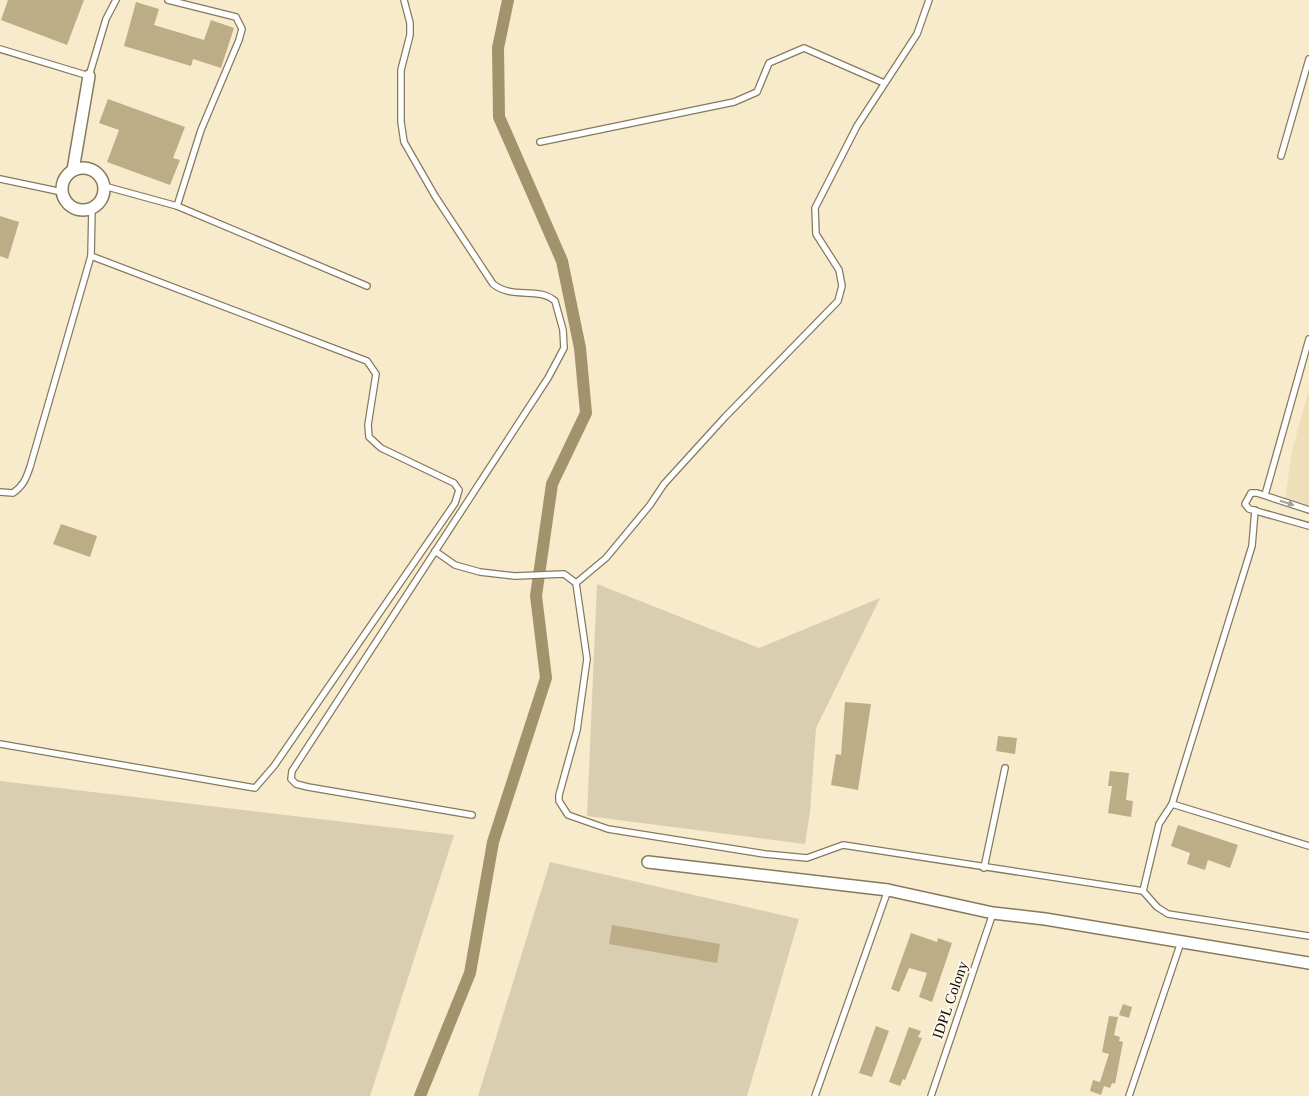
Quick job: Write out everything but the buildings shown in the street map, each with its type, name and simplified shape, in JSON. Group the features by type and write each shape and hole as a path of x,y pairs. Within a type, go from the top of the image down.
{"street":[{"path":"73,170 90,76"},
{"path":"81,168 96,172 104,186 102,199 92,208 86,210 73,208 64,198 62,183 66,175 73,170 81,168"},
{"path":"648,862 888,890 993,913 1045,918 1309,963"}],"lane":[{"path":"0,49 90,76 106,20 116,0"},
{"path":"168,0 236,17 242,29 201,130 177,206"},
{"path":"404,0 410,23 410,35 402,61 401,122 404,142 410,156 493,284 504,291 516,294 543,294 552,298 559,309 564,348 548,378 292,771 291,779 296,784 308,787 472,814"},
{"path":"576,583 606,558 650,505 664,484 725,417 838,301 842,286 839,270 816,234 815,208 856,126 917,34 930,0"},
{"path":"540,142 734,102 757,92 769,63 804,48 884,83"},
{"path":"1281,156 1309,59"},
{"path":"0,179 62,192"},
{"path":"104,186 177,206 367,286"},
{"path":"0,492 13,493 26,480 90,256 92,208"},
{"path":"0,744 255,788 274,766 455,503 459,490 454,483 381,448 369,437 368,425 376,374 367,361 90,256"},
{"path":"1266,496 1309,339"},
{"path":"1309,510 1266,496 1251,493 1247,497 1246,507 1309,526"},
{"path":"1143,891 1159,824 1172,804 1252,546 1255,510"},
{"path":"435,551 455,564 467,569 515,576 564,574 576,583 587,659 577,730 559,795 559,801 568,814 608,829 765,854 807,858 843,845 1143,891 1157,908 1168,914 1309,936"},
{"path":"984,868 1004,768"},
{"path":"1172,804 1309,846"},
{"path":"816,1096 888,890"},
{"name":"IDPL Colony","path":"931,1096 993,913"},
{"path":"1129,1096 1182,942"}],"shaded area":[{"path":"1309,389 1309,507 1285,499 1292,451"},
{"path":"597,584 759,648 880,598 816,728 810,812 805,844 587,816"},
{"path":"0,781 454,835 370,1096 0,1096"},
{"path":"550,862 799,919 747,1096 478,1096"}],"waterway":[{"path":"420,1096 470,973 493,842 546,678 536,596 552,484 586,413 580,348 562,261 499,117 498,48 508,0"}]}
